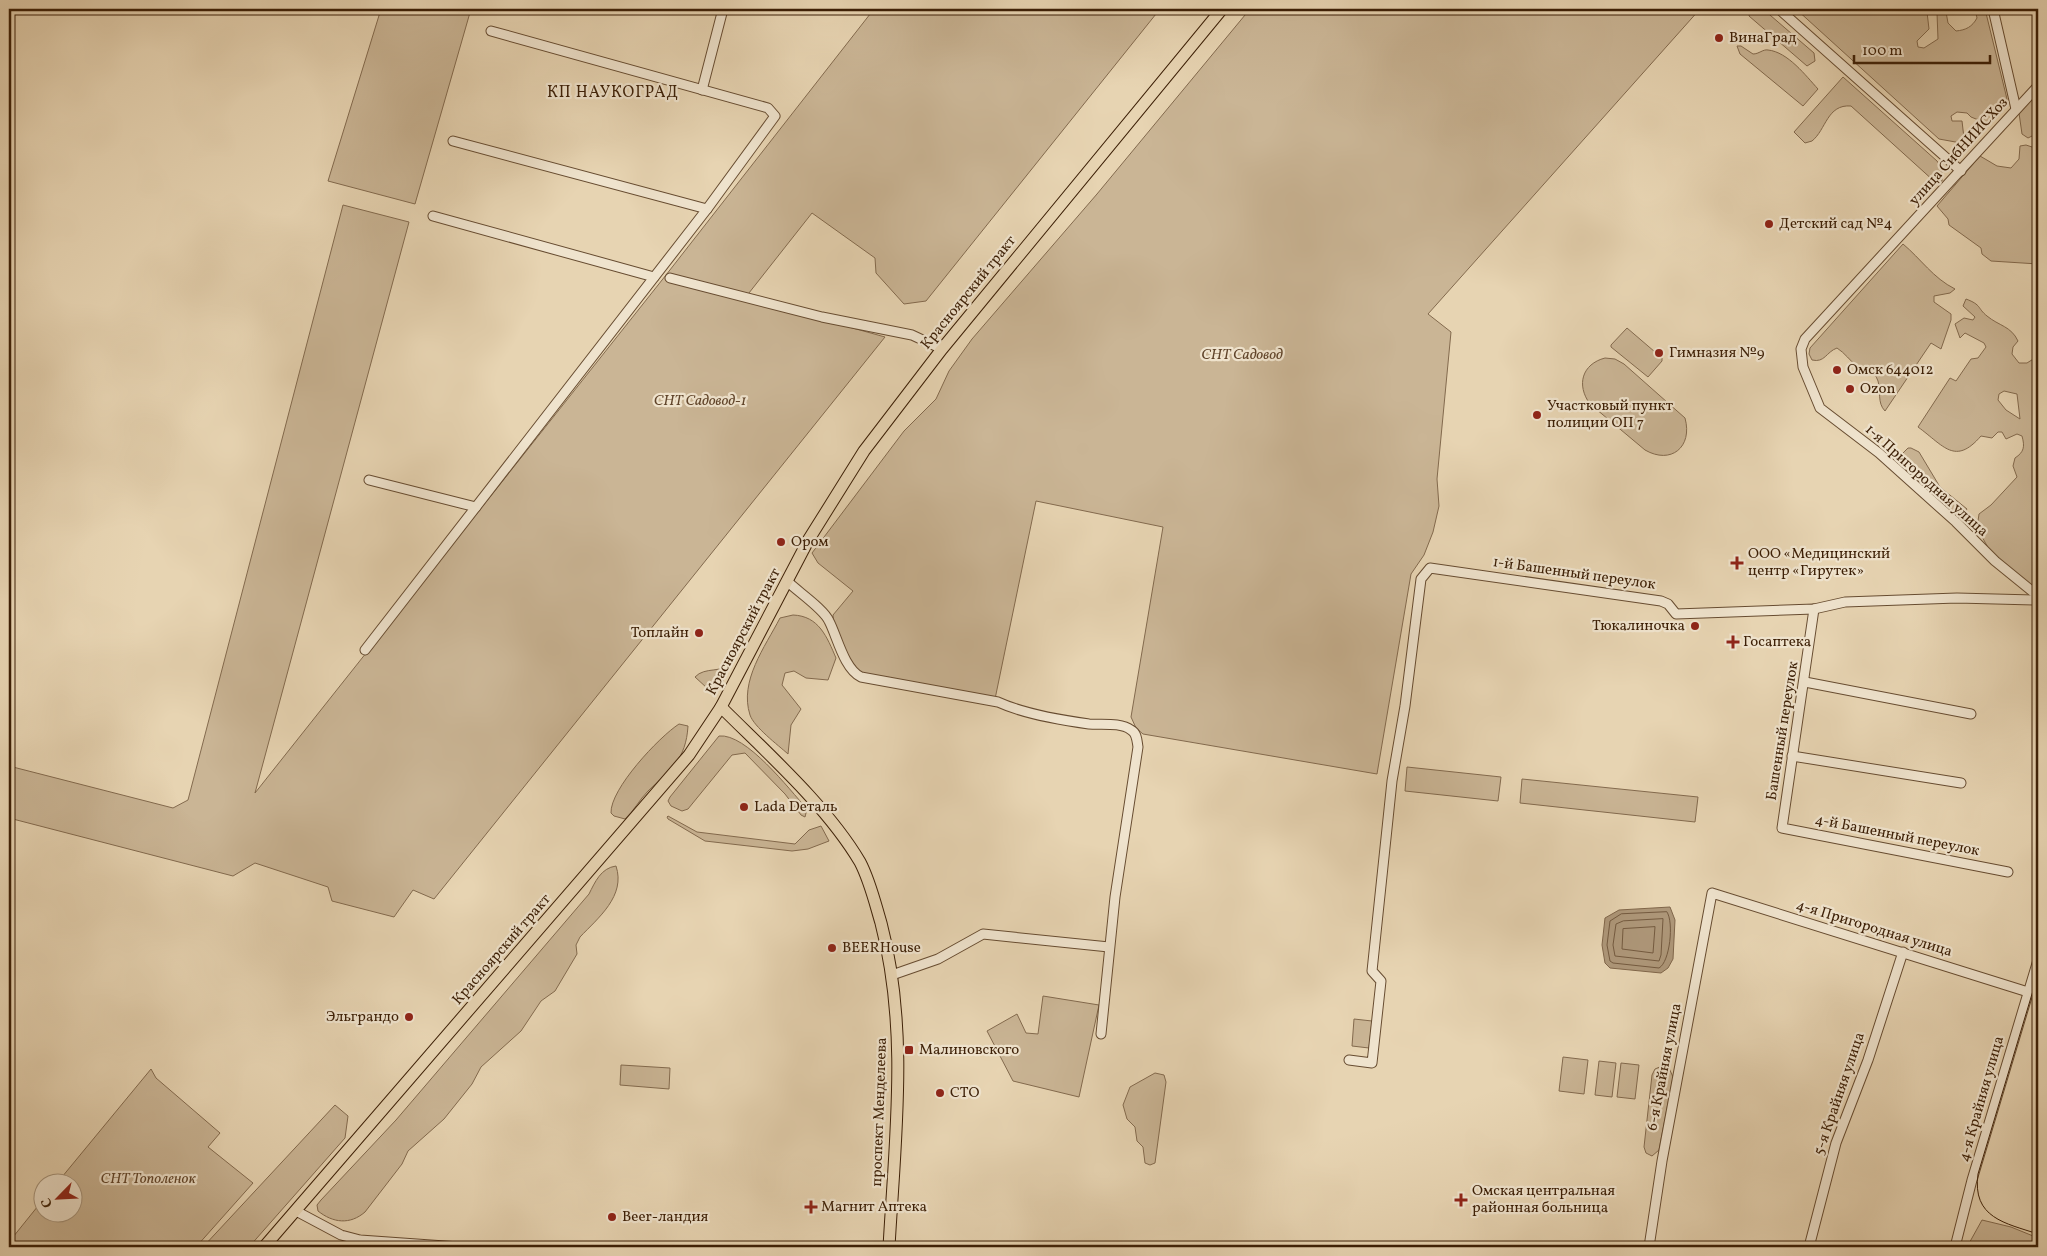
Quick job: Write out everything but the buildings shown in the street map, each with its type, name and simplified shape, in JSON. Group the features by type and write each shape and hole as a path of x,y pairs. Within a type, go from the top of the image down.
{"main road":[{"name":"Красноярский тракт","path":"264,1247 683,762 721,707 787,581 845,478 942,350 1222,9"},
{"name":"проспект Менделеева","path":"721,707 821,810 842,835 861,864 874,896 892,975 897,1011 899,1077 889,1247"}],"street":[{"path":"702,90 723,9"},
{"path":"1779,9 1961,171"},
{"path":"1993,9 2016,109"},
{"path":"365,650 707,209 774,116 768,108 491,31"},
{"name":"улица СибНИИСХоз","path":"1801,349 1806,339 2038,86"},
{"path":"453,142 707,209"},
{"path":"434,216 654,277"},
{"path":"670,278 822,317 912,335 942,350"},
{"name":"1-я Пригородная улица","path":"1801,349 1803,367 1820,408 1879,454 1956,522 1995,561 2038,596"},
{"path":"368,480 476,507"},
{"name":"1-й Башенный переулок","path":"1349,1060 1372,1063 1381,982 1372,972 1392,781 1405,706 1421,579 1430,568 1662,601 1668,604 1676,614 1814,609 1845,602 1957,598 2038,600"},
{"path":"787,581 828,618 839,646 855,674 861,677 998,702 1018,712 1088,724 1125,727 1133,730 1137,738 1138,747 1110,947 1101,1034"},
{"name":"Башенный переулок","path":"1782,828 1805,682 1814,609"},
{"path":"1805,682 1971,714"},
{"path":"1792,756 1961,783"},
{"name":"4-й Башенный переулок","path":"1782,828 2008,872"},
{"name":"4-я Пригородная улица","path":"1712,893 2028,992"},
{"name":"6-я Крайняя улица","path":"1649,1247 1662,1161 1712,893"},
{"path":"892,975 938,959 983,934 1110,947"},
{"name":"5-я Крайняя улица","path":"1809,1247 1836,1144 1868,1060 1903,952"},
{"name":"4-я Крайняя улица","path":"1955,1247 2038,960"},
{"path":"296,1210 317,1224 341,1235 360,1240 459,1247"}],"green space":[{"path":"381,9 471,9 415,204 328,181"},
{"name":"СНТ Садовод-1","path":"874,9 1160,9 926,301 904,304 876,273 875,258 812,213 745,298 885,337 434,899 413,890 394,917 332,901 328,887 255,863 233,876 9,818 9,766 173,808 188,800 343,205 409,222 255,793 666,275"},
{"name":"СНТ Садовод","path":"1250,9 1700,9 1428,314 1451,332 1437,479 1439,506 1433,532 1424,555 1411,574 1377,774 1143,734 1136,728 1131,717 1163,527 1036,501 995,699 860,673 839,639 833,615 853,591 818,563 812,553 904,431 936,399 949,371 972,339 1097,194"},
{"path":"1750,9 1763,9 1814,53 1815,61 1807,66 1749,16"},
{"path":"1796,9 1929,9 1927,12 1929,29 1917,41 1918,47 1924,48 1938,39 1937,13 1941,10 1946,12 1948,23 1956,31 1966,29 1973,24 1977,18 1975,9 1985,9 2007,99 2004,107 2000,113 1986,123 1971,117 1967,113 1957,112 1951,116 1952,121 1962,121 1964,138 1961,143 1939,139"},
{"path":"1737,46 1741,46 1753,54 1766,50 1783,55 1796,65 1818,89 1803,106 1740,54"},
{"path":"1843,77 1937,161 1942,168 1942,181 1935,182 1851,106 1843,106 1832,113 1812,141 1805,143 1794,132"},
{"path":"2038,93 2038,133 2028,138 2022,134 2019,113"},
{"path":"2026,145 2035,148 2038,146 2038,264 1991,261 1982,254 1981,248 1949,225 1948,219 1937,206 1980,156 1997,166 2011,168 2019,159 2020,146"},
{"path":"1903,244 1934,274 1955,289 1950,293 1934,296 1934,302 1951,314 1951,320 1941,349 1931,343 1885,411 1880,401 1878,381 1872,372 1857,366 1837,348 1823,359 1816,361 1812,360 1809,354 1810,348"},
{"path":"1966,299 1971,301 1987,316 2012,332 2018,341 2013,347 2012,354 2019,363 2027,363 2038,356 2038,527 2036,528 2038,591 1990,551 1977,528 1979,514 1991,505 2017,477 2013,466 2015,458 2023,449 2022,436 2017,434 2006,439 2002,432 1998,432 1992,438 1981,436 1964,450 1956,451 1943,446 1918,427 1950,378 1956,381 1971,359 1978,358 1986,347 1984,343 1965,333 1960,338 1955,324 1964,318 1973,320 1975,317 1963,306","holes":["2004,391 2017,394 2020,419 2006,410 1998,400 1999,394"]},
{"path":"1627,328 1662,358 1662,361 1648,377 1611,347"},
{"path":"1605,358 1615,359 1624,364 1685,418 1686,437 1678,451 1663,455 1645,450 1590,404 1583,390 1584,376 1586,370 1591,365"},
{"path":"1908,448 1919,452 1940,487 1967,509 1961,518 1900,465 1901,455"},
{"path":"793,615 809,619 821,629 836,658 828,680 806,678 794,671 785,673 782,685 801,709 791,725 788,754 752,720 748,702 748,690 755,665 780,618"},
{"path":"732,662 719,689 713,689 708,686 707,688 695,677 704,672 724,668"},
{"path":"679,724 688,726 684,748 676,763 645,794 625,819 614,816 611,813 613,803 618,791 627,778 648,752"},
{"path":"719,736 730,737 742,743 766,764 807,809 805,817 801,815 785,794 745,753 732,755 688,809 682,811 671,806 668,801 670,797"},
{"path":"1407,767 1501,777 1498,801 1405,791"},
{"path":"1522,779 1698,797 1695,822 1520,803"},
{"path":"668,816 697,832 795,844 809,830 821,826 829,841 808,849 792,851 705,841 668,819"},
{"path":"616,866 618,877 614,897 602,914 580,937 576,945 577,954 555,991 541,1001 521,1031 481,1067 472,1084 444,1119 408,1151 402,1164 365,1212 353,1219 342,1221 330,1218 318,1211 317,1205 321,1200 396,1120 589,894 599,876 611,867"},
{"path":"1043,996 1099,1005 1079,1097 1013,1081 987,1031 1017,1014 1026,1033 1038,1034"},
{"path":"1354,1019 1372,1021 1369,1048 1352,1046"},
{"path":"1563,1057 1588,1060 1584,1094 1559,1091"},
{"path":"1599,1061 1616,1063 1612,1097 1595,1095"},
{"path":"1621,1063 1639,1065 1635,1099 1617,1097"},
{"path":"621,1065 670,1068 669,1089 620,1085"},
{"path":"1662,1066 1669,1068 1673,1077 1659,1150 1652,1156 1646,1153 1644,1147 1652,1075 1655,1069"},
{"name":"СНТ Тополенок","path":"151,1069 156,1078 220,1133 208,1147 253,1183 196,1247 9,1247 9,1242 32,1213 32,1224 82,1224 82,1174 64,1174"},
{"path":"1155,1073 1164,1075 1166,1082 1155,1163 1150,1165 1145,1163 1143,1147 1137,1141 1135,1127 1127,1119 1123,1105 1130,1087"},
{"path":"335,1105 348,1116 345,1138 249,1247 203,1247"},
{"path":"1982,1220 2011,1227 2038,1238 2038,1247 1967,1247"}],"water":[{"path":"1670,907 1675,920 1673,959 1668,968 1661,973 1610,968 1605,963 1602,945 1605,918 1619,910"}],"tram line":[{"path":"2038,974 1978,1174 1980,1200 1986,1209 2003,1222 2038,1234"}],"place":[{"name":"ВинаГрад","path":"1719,38"},
{"name":"Детский сад №4","path":"1769,224"},
{"name":"Гимназия №9","path":"1659,353"},
{"name":"Омск 644012","path":"1837,370"},
{"name":"Ozon","path":"1850,389"},
{"name":"Участковый пункт полиции ОП 7","path":"1537,415"},
{"name":"Ором","path":"781,542"},
{"name":"ООО «Медицинский центр «Гирутек»","path":"1737,563"},
{"name":"Тюкалиночка","path":"1695,626"},
{"name":"Топлайн","path":"699,633"},
{"name":"Госаптека","path":"1733,642"},
{"name":"Lada Dеталь","path":"744,807"},
{"name":"BEERHouse","path":"832,948"},
{"name":"Эльграндо","path":"409,1017"},
{"name":"Малиновского","path":"909,1050"},
{"name":"СТО","path":"940,1093"},
{"name":"Омская центральная районная больница","path":"1461,1200"},
{"name":"Магнит Аптека","path":"811,1207"},
{"name":"Beer-ландия","path":"612,1217"}],"district":[{"name":"КП НАУКОГРАД","path":"613,93"}]}
